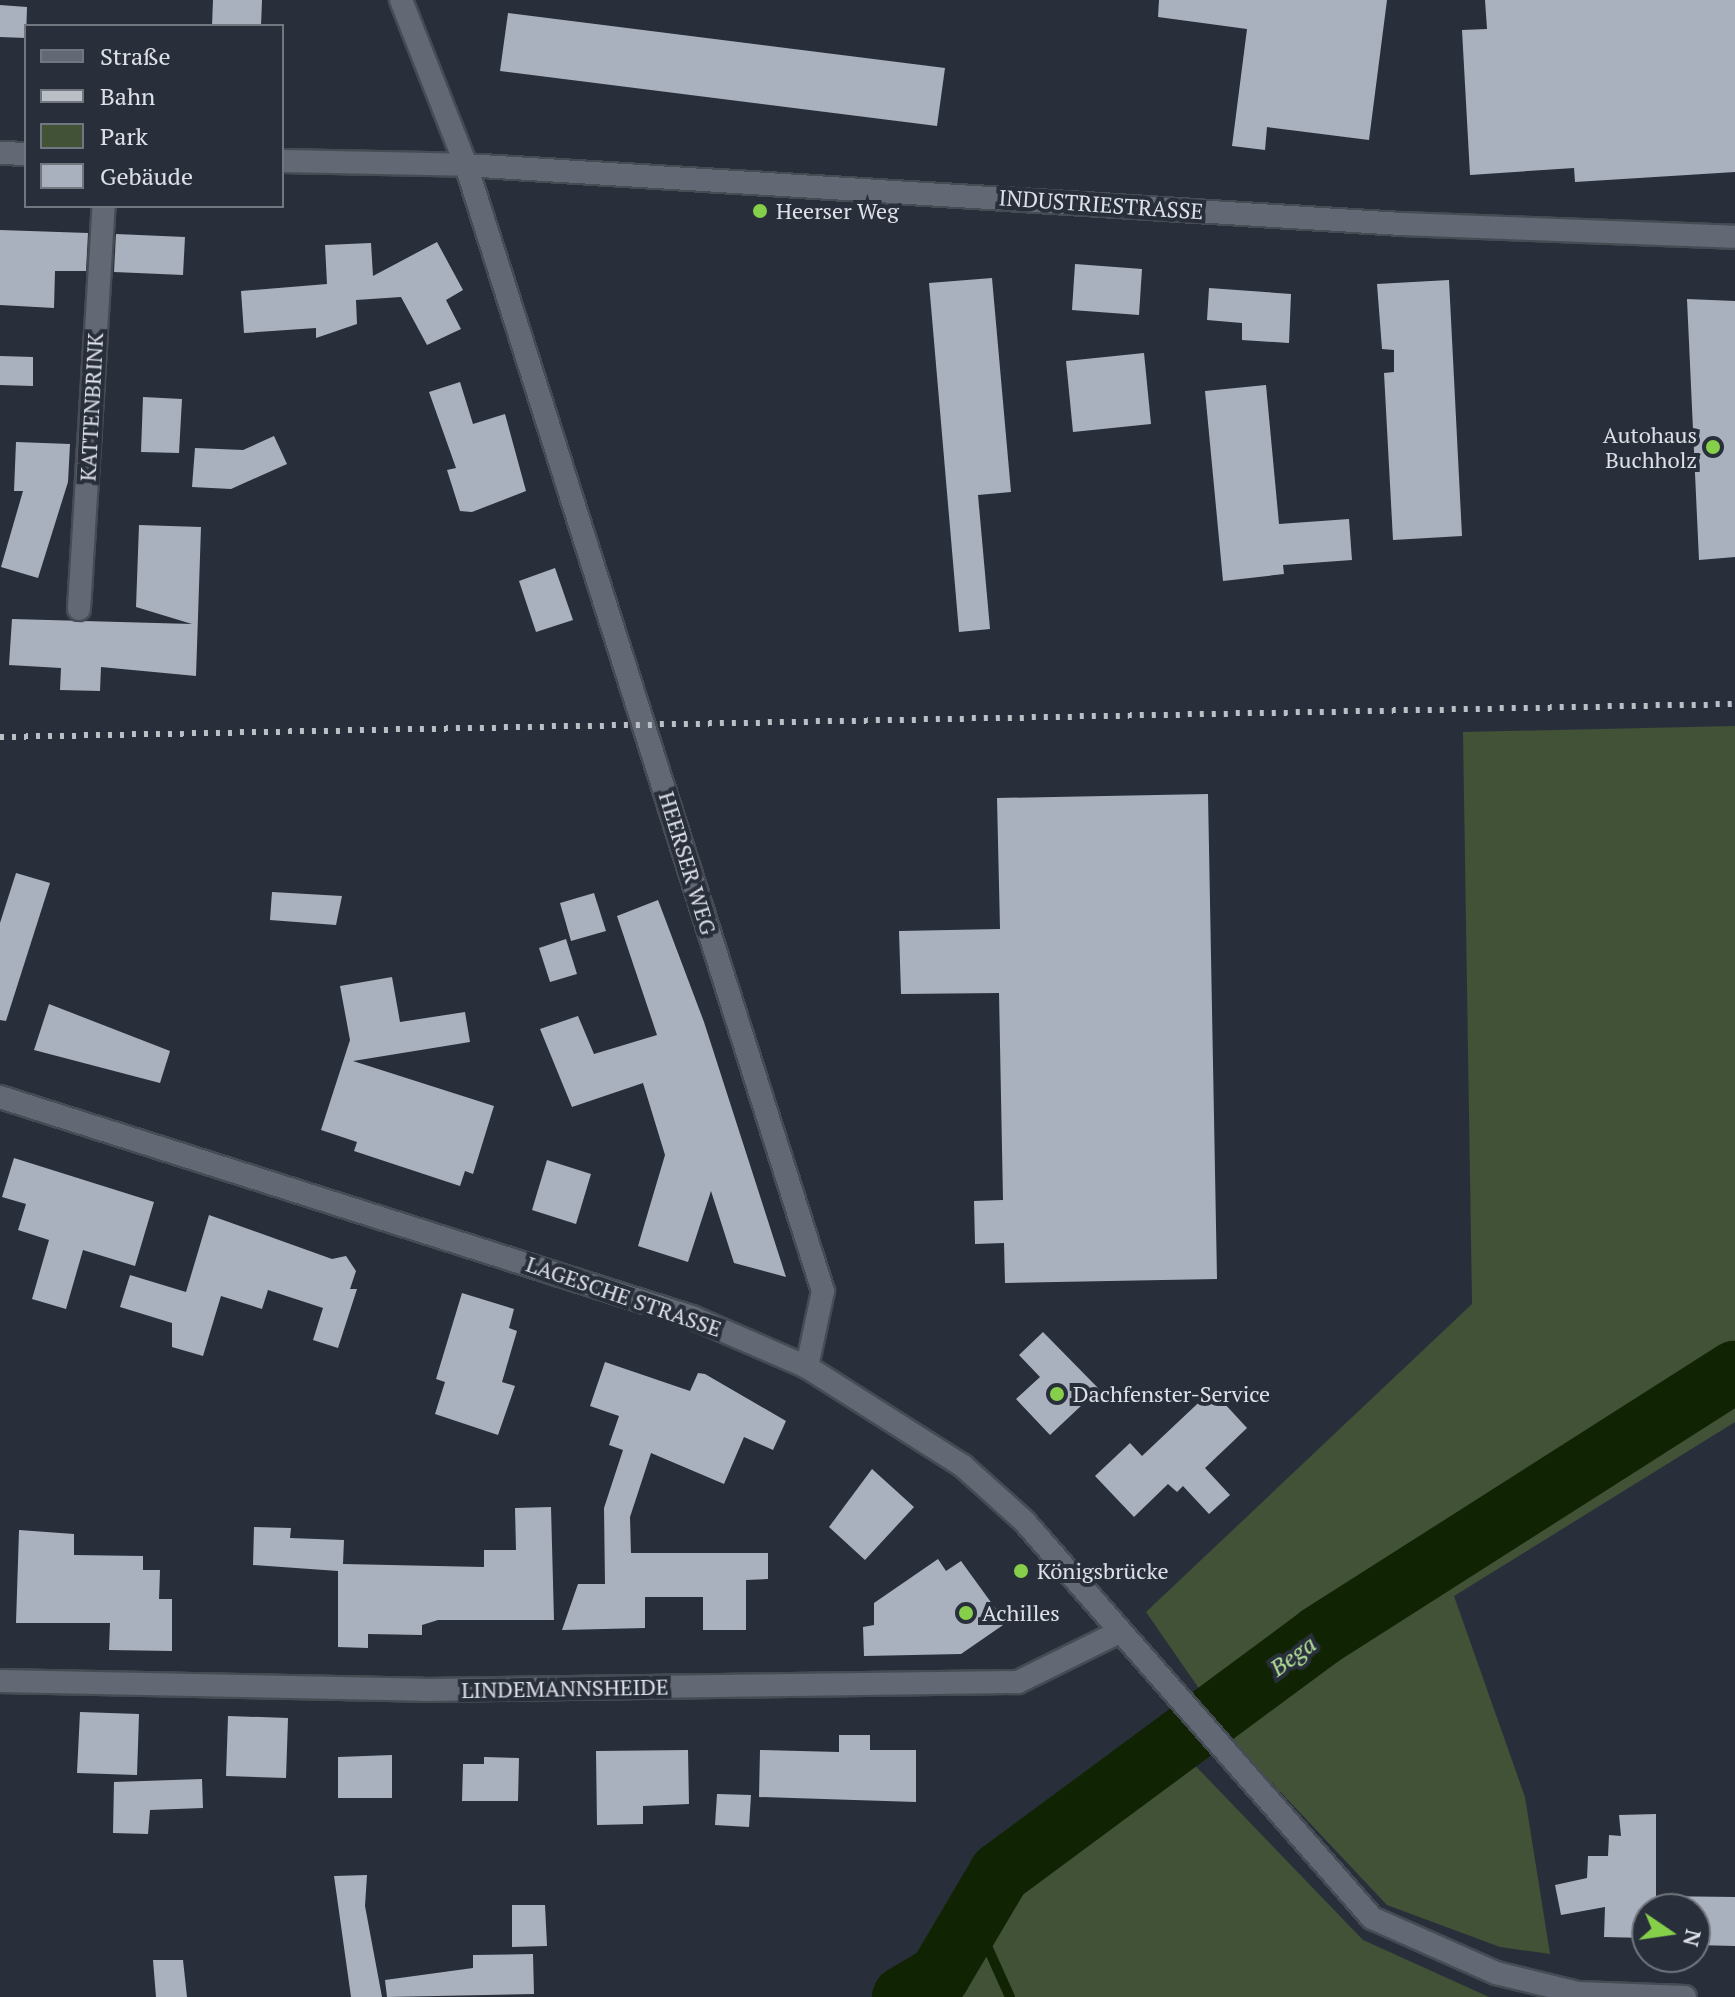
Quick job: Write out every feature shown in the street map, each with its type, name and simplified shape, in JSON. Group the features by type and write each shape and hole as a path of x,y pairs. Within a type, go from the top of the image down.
{"street":[{"name":"HEERSER WEG","path":"401,0 466,165 823,1291 807,1367"},
{"path":"0,153 24,154"},
{"path":"284,161 466,165"},
{"name":"INDUSTRIESTRASSE","path":"466,165 1735,237"},
{"name":"KATTENBRINK","path":"79,609 104,208"},
{"name":"LAGESCHE STRASSE","path":"0,1097 692,1317 807,1367 963,1466 1024,1521 1228,1762 1372,1918 1496,1973 1578,1993 1685,1997"},
{"name":"LINDEMANNSHEIDE","path":"0,1681 423,1690 1018,1682 1119,1632"}],"green space":[{"path":"1735,726 1735,1422 1454,1596 1525,1797 1550,1954 1500,1947 1387,1905 1243,1752 1146,1612 1472,1304 1463,732"},
{"path":"1183,1753 1363,1940 1489,1997 935,1997 953,1987 1019,1880"}],"building":[{"path":"213,0 262,0 261,24 212,24"},
{"path":"1159,0 1387,0 1369,140 1267,127 1265,150 1232,146 1247,29 1158,17"},
{"path":"1485,0 1735,0 1735,172 1575,182 1574,168 1470,175 1462,30 1487,29"},
{"path":"0,5 27,7 24,38 0,37"},
{"path":"508,13 945,68 937,126 500,71"},
{"path":"0,230 88,233 86,271 55,271 54,308 0,305"},
{"path":"116,234 185,237 183,275 114,272"},
{"path":"437,242 463,290 446,300 461,329 427,345 401,297 356,300 357,324 316,338 316,328 244,333 241,291 327,284 325,245 371,243 373,276"},
{"path":"1075,264 1142,269 1139,315 1072,310"},
{"path":"992,278 1011,492 978,495 990,629 959,632 929,283"},
{"path":"1449,280 1462,536 1393,540 1384,373 1394,372 1394,350 1382,349 1377,284"},
{"path":"1209,288 1291,294 1289,343 1242,340 1242,323 1207,320"},
{"name":"Autohaus Buchholz","path":"1687,299 1735,301 1735,557 1699,560"},
{"path":"1144,353 1151,424 1073,432 1066,361"},
{"path":"0,356 33,357 33,386 0,385"},
{"path":"460,382 473,424 505,414 526,491 472,512 460,511 447,470 456,468 429,392"},
{"path":"1266,385 1279,524 1349,519 1352,560 1283,565 1284,574 1223,581 1205,391"},
{"path":"143,397 182,399 179,453 141,452"},
{"path":"274,436 287,464 231,489 192,487 195,448 243,450"},
{"path":"16,442 70,444 68,482 38,578 1,567 23,491 14,491"},
{"path":"139,525 201,527 196,676 101,667 100,691 60,690 61,668 9,665 12,619 192,624 136,607"},
{"path":"555,568 573,620 536,632 519,581"},
{"path":"1208,794 1217,1279 1005,1283 1004,1243 975,1244 974,1201 1003,1200 999,993 901,994 899,931 1000,929 997,798"},
{"path":"16,873 50,883 6,1021 0,1020 0,923"},
{"path":"272,892 342,896 336,925 270,920"},
{"path":"594,893 606,931 571,941 560,903"},
{"path":"658,900 704,1022 786,1277 734,1263 711,1191 688,1262 638,1246 665,1155 643,1083 572,1107 540,1029 578,1016 594,1054 657,1035 617,916"},
{"path":"566,939 577,974 550,982 539,948"},
{"path":"392,977 400,1022 465,1012 470,1042 353,1061 494,1106 473,1174 465,1171 460,1186 354,1151 357,1142 321,1130 350,1040 340,986"},
{"path":"49,1004 170,1051 160,1083 34,1050"},
{"path":"14,1158 154,1202 135,1266 83,1250 66,1309 32,1299 49,1240 18,1230 26,1204 2,1197"},
{"path":"547,1160 591,1174 576,1224 532,1210"},
{"path":"209,1215 332,1259 346,1256 356,1271 350,1289 357,1289 338,1348 313,1340 323,1308 268,1290 262,1309 221,1296 203,1356 172,1347 172,1323 120,1307 130,1275 186,1292"},
{"path":"462,1293 514,1309 509,1328 517,1331 502,1382 515,1386 498,1435 435,1414 445,1382 436,1379"},
{"name":"Dachfenster-Service","path":"1043,1332 1099,1389 1050,1435 1016,1399 1040,1377 1019,1355"},
{"path":"605,1362 690,1391 698,1373 705,1374 786,1421 773,1450 744,1437 724,1484 651,1453 630,1517 631,1553 768,1553 768,1579 746,1580 746,1630 703,1630 703,1597 645,1597 645,1628 562,1630 578,1584 605,1584 604,1508 623,1450 609,1445 619,1416 590,1406"},
{"path":"1212,1390 1247,1428 1205,1468 1230,1495 1209,1514 1183,1486 1177,1492 1168,1484 1134,1517 1095,1476 1130,1443 1142,1456"},
{"path":"872,1469 914,1507 865,1560 829,1527"},
{"path":"551,1507 554,1620 438,1620 422,1625 422,1635 368,1634 368,1648 338,1647 338,1571 253,1565 254,1527 291,1528 290,1538 344,1540 343,1564 484,1567 484,1550 516,1550 515,1508"},
{"path":"19,1530 74,1534 74,1555 143,1556 143,1570 160,1570 159,1599 172,1599 172,1651 109,1650 110,1623 16,1623"},
{"path":"938,1559 946,1571 961,1561 1006,1623 961,1654 864,1656 863,1627 874,1625 874,1603"},
{"path":"80,1712 139,1714 137,1775 77,1773"},
{"path":"228,1716 288,1718 286,1778 226,1776"},
{"path":"839,1735 870,1735 870,1750 916,1750 916,1802 759,1797 760,1750 839,1752"},
{"path":"688,1750 689,1804 643,1806 643,1824 597,1825 596,1751"},
{"path":"392,1755 392,1798 338,1798 338,1757"},
{"path":"484,1757 519,1758 518,1801 462,1801 463,1764 484,1764"},
{"path":"202,1779 203,1808 150,1810 148,1834 113,1833 114,1782"},
{"path":"717,1794 751,1795 749,1827 715,1825"},
{"path":"1656,1814 1656,1893 1631,1893 1631,1938 1604,1937 1605,1907 1561,1915 1555,1885 1587,1878 1588,1856 1608,1856 1609,1835 1621,1836 1619,1815"},
{"path":"367,1875 365,1906 382,1997 351,1997 334,1876"},
{"path":"1711,1897 1735,1897 1735,1946 1711,1945"},
{"path":"512,1905 545,1905 547,1946 512,1947"},
{"path":"533,1954 534,1994 387,1997 385,1980 473,1968 473,1955"},
{"path":"153,1960 183,1960 187,1997 156,1997"}],"waterway":[{"name":"Bega","path":"903,1997 939,1976 1000,1873 1320,1636 1735,1372"},
{"path":"974,1917 1010,1997"}],"railway":[{"path":"0,737 1735,704"}],"place":[{"name":"Heerser Weg","path":"760,211"},
{"name":"Autohaus Buchholz","path":"1713,447"},
{"name":"Dachfenster-Service","path":"1057,1394"},
{"name":"Königsbrücke","path":"1021,1571"},
{"name":"Achilles","path":"966,1613"}]}
